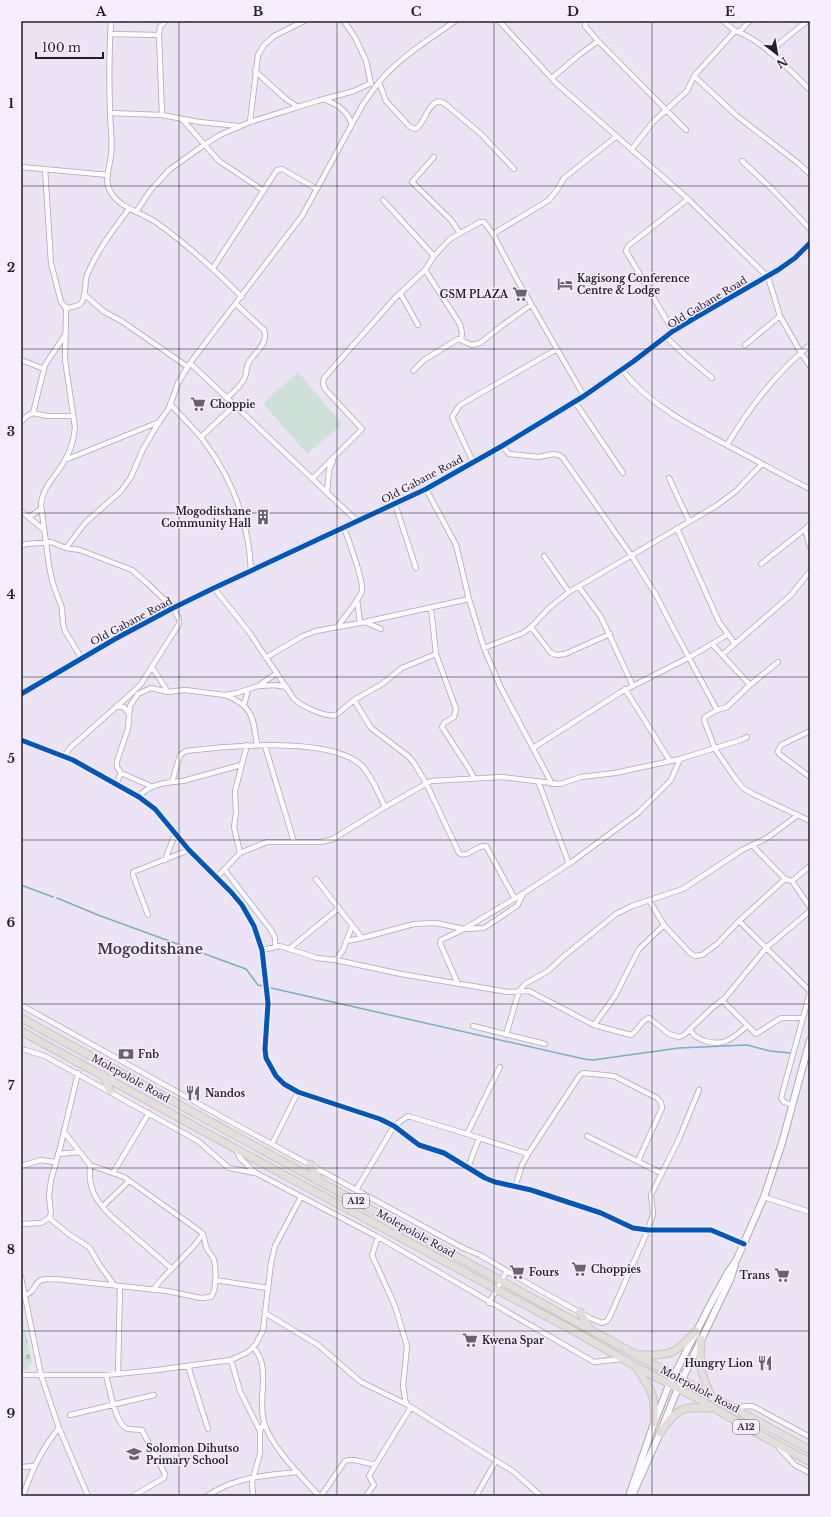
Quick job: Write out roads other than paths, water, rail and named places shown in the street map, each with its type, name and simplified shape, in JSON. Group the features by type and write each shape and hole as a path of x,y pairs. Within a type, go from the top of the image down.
{"main road":[{"name":"Molepolole Road","path":"21,1018 589,1329 735,1407 810,1450"},
{"name":"Molepolole Road","path":"21,1031 678,1388 810,1462"},
{"path":"632,1496 682,1379 730,1280 736,1261 764,1197 780,1150 810,1040"},
{"path":"103,1075 110,1091"},
{"path":"151,1090 151,1096 168,1111"},
{"path":"310,1164 321,1182"},
{"path":"629,1496 669,1384 728,1272 736,1261"},
{"path":"580,1312 589,1329"},
{"path":"636,1354 667,1355 684,1345 696,1331"},
{"path":"701,1339 699,1361 700,1368 710,1394"},
{"path":"637,1367 650,1388 655,1402 654,1423"},
{"path":"660,1433 672,1416 677,1412 694,1407 714,1408"}],"street":[{"path":"111,21 110,113 112,154 108,175 109,190 114,198 128,210 136,212 153,221 213,268 242,297"},
{"path":"162,115 159,35 160,27 166,21"},
{"path":"250,122 258,55 268,40 304,21"},
{"path":"344,21 356,39 366,61 372,92"},
{"path":"66,548 85,523 127,483 135,469 143,449 158,422 166,412 178,383 189,365 302,216 352,125 379,82 397,64 455,21"},
{"path":"499,21 552,78 688,199 768,277 780,316 810,366"},
{"path":"586,21 585,26 598,41 686,130"},
{"path":"723,21 769,52 810,90"},
{"path":"632,149 653,122 687,91 694,76 737,31 750,21"},
{"path":"769,52 807,21"},
{"path":"110,34 159,35"},
{"path":"552,78 598,41"},
{"path":"255,71 286,99 298,107"},
{"path":"694,76 737,116 810,174"},
{"path":"379,82 386,102 413,129 419,127 427,110 433,103 438,101 444,102 480,134 514,170"},
{"path":"136,212 150,191 169,170 220,135 250,122 354,91 371,83"},
{"path":"324,99 342,108 352,125"},
{"path":"110,113 162,115 199,122 241,126"},
{"path":"181,118 223,165 264,191"},
{"path":"493,234 549,200 564,178 617,136"},
{"path":"434,157 412,182 451,220 460,233"},
{"path":"742,161 774,190 810,230"},
{"path":"21,167 45,168 108,175"},
{"path":"45,168 51,263 61,302 66,308 66,371 75,427 74,437 66,460 46,487 41,499 41,509 52,578 62,608 65,631 82,659"},
{"path":"213,268 277,170 279,169 317,189"},
{"path":"673,331 626,252 628,246 688,199"},
{"path":"384,200 434,256"},
{"path":"66,308 80,304 85,296 86,280 91,267 106,238 128,210"},
{"path":"313,478 335,458 362,429 325,389 323,383 324,378 400,293 425,270 434,256 452,236 480,222 484,222 493,234 531,305 584,396"},
{"name":"Old Gabane Road","path":"21,694 174,608 426,489 502,446 584,396 622,370 673,331 706,310 768,277 794,258 810,243"},
{"path":"425,270 438,288 462,328 461,340"},
{"path":"400,293 418,325"},
{"path":"85,296 103,311 123,322 189,365 235,405 357,521"},
{"path":"227,398 242,383 246,376 248,363 265,341 266,336 264,330 236,304"},
{"path":"413,371 424,360 458,340 472,345 480,343 531,305"},
{"path":"745,345 780,316"},
{"path":"33,413 47,360 65,335"},
{"path":"666,337 712,378"},
{"path":"727,445 751,406 810,345"},
{"path":"473,462 452,417 454,411 460,405 557,349"},
{"path":"21,360 44,369"},
{"path":"622,370 649,399 678,418 810,489"},
{"path":"575,402 623,473"},
{"path":"170,404 204,441 240,506 249,543 251,571"},
{"path":"202,436 235,405"},
{"path":"21,422 33,413 47,416 73,416"},
{"path":"66,460 158,422"},
{"path":"502,446 509,454 539,457 553,454 559,455 563,458 631,555 656,595 688,658 717,710"},
{"path":"327,492 329,470 335,458"},
{"path":"484,648 517,636 531,627 549,608 569,592 727,499 762,464"},
{"path":"669,478 689,521"},
{"path":"426,489 456,545 469,599 484,648 504,694 552,784"},
{"path":"395,504 416,568"},
{"path":"29,517 41,509"},
{"path":"21,511 43,529"},
{"path":"761,564 810,524"},
{"path":"337,627 362,591 362,586 344,528"},
{"path":"677,528 719,622 735,644"},
{"path":"805,529 810,547"},
{"path":"21,546 26,544 51,542 66,548 80,550 132,570 174,608 179,624 132,700 126,735 117,761 117,767 121,773 153,787"},
{"path":"544,556 569,592"},
{"path":"722,655 791,595 810,571"},
{"path":"579,587 600,614 633,686"},
{"path":"214,588 267,657 294,699 299,703 330,716 336,715 354,700 382,684 402,668 436,654"},
{"path":"357,599 360,623"},
{"path":"267,657 311,633 469,599"},
{"path":"431,608 436,654 456,709 454,718 444,723 442,727 474,778"},
{"path":"365,622 381,628"},
{"path":"531,627 551,653 557,656 565,654 610,634"},
{"path":"533,748 625,689 713,645 727,635"},
{"path":"713,645 750,685"},
{"path":"778,662 750,685 727,707 706,715 704,718 715,748 743,788 810,821"},
{"path":"152,667 168,692"},
{"path":"64,756 71,747 116,707 136,693 151,688 168,692 185,690 225,694 248,690 258,686 277,673"},
{"path":"258,686 271,685 287,687"},
{"path":"625,689 670,761"},
{"path":"244,705 248,690"},
{"path":"225,694 244,705 254,723 257,745"},
{"path":"354,700 371,728 411,760 426,783 458,853 465,855 482,846 486,846 515,898"},
{"path":"116,707 124,707 129,714"},
{"path":"810,731 781,745 778,751 779,754 810,778"},
{"path":"216,878 240,853 267,842 321,842 333,839 426,783 435,781 502,777 560,784 581,777 680,759 747,737"},
{"path":"21,740 64,756 139,797 155,809 189,850 231,892 250,919 257,932 262,950 268,1003 265,1049 266,1058 279,1079 284,1084 298,1092 380,1119 394,1126 419,1145 444,1153 490,1181 531,1190 601,1214 632,1228 648,1230 711,1230 744,1244"},
{"path":"172,782 182,752 186,751 247,745 318,748 337,753 354,760 364,768 385,807"},
{"path":"240,853 234,827 236,813 235,791 247,745"},
{"path":"265,746 294,842"},
{"path":"458,984 440,942 442,939 464,929 524,893 569,864 641,811 673,778 680,759"},
{"path":"139,797 143,792 164,782 183,781 241,765"},
{"path":"116,784 121,773"},
{"path":"538,781 569,864"},
{"path":"506,1034 518,991 525,984 548,971 616,914 632,906 683,889 717,866 752,845 767,838 798,815"},
{"path":"166,860 175,834"},
{"path":"752,845 784,879 792,881 810,907"},
{"path":"148,915 132,875 133,872 189,850"},
{"path":"792,881 810,866"},
{"path":"224,869 271,930 275,938 275,947"},
{"path":"316,878 362,938"},
{"path":"649,900 664,925 690,953 697,956 702,955 716,944 738,921 784,879"},
{"path":"231,892 238,887"},
{"path":"347,941 414,924 436,923 464,929 486,927 517,906 524,893"},
{"path":"290,949 339,908"},
{"path":"262,950 275,947 290,949 317,958 336,960 458,984 508,992 528,990 594,1025 631,1035 645,1019 649,1018 669,1034 682,1036 728,995 766,948 810,911"},
{"path":"738,921 810,992 781,1098 784,1102 792,1105"},
{"path":"594,1025 615,996 640,949 664,925"},
{"path":"336,960 343,950 352,926"},
{"path":"722,1000 747,1026 757,1034 781,1018 803,1018"},
{"path":"21,1005 156,1081 356,1190 464,1248 480,1255 598,1322 604,1322 608,1319 648,1230 653,1214 650,1195 679,1139 699,1090"},
{"path":"474,1026 545,1044"},
{"path":"690,1030 697,1038 713,1044 720,1044 734,1037 747,1026"},
{"path":"25,1050 45,1056 78,1073 198,1141 226,1166 256,1173"},
{"path":"467,1134 500,1066"},
{"path":"515,1187 522,1165 528,1154 580,1075 586,1072 614,1076 657,1098 661,1102 662,1108 638,1161"},
{"path":"21,1224 41,1222 49,1218 51,1213 49,1187 78,1073"},
{"path":"151,1090 156,1081"},
{"path":"272,1144 298,1092"},
{"path":"113,1173 149,1113"},
{"path":"356,1190 394,1126 405,1117 411,1116 528,1154"},
{"path":"25,1295 33,1291 37,1283 45,1279 114,1285 207,1298 211,1297 214,1293 214,1260 207,1249 203,1234 129,1181 113,1173 90,1165 64,1132"},
{"path":"587,1136 661,1173"},
{"path":"468,1168 479,1138"},
{"path":"236,1149 240,1158 256,1173 378,1237 489,1303 594,1362 623,1358"},
{"path":"58,1154 79,1152"},
{"path":"231,1168 238,1166 240,1158"},
{"path":"21,1166 41,1160 55,1162"},
{"path":"90,1165 90,1183 102,1206 111,1216 172,1269"},
{"path":"102,1206 129,1181"},
{"path":"21,1375 118,1374 231,1360 241,1356 253,1347 260,1338 263,1330 271,1263 275,1246 302,1197"},
{"path":"764,1197 810,1212"},
{"path":"49,1218 70,1235 89,1247 114,1285"},
{"path":"153,1290 203,1234"},
{"path":"378,1237 372,1255 395,1306 406,1346 403,1386 406,1404"},
{"path":"489,1303 506,1271"},
{"path":"21,1277 41,1375 59,1428 88,1496"},
{"path":"215,1280 268,1288"},
{"path":"118,1374 120,1286"},
{"path":"265,1313 318,1345 361,1382 406,1404 514,1472 541,1496"},
{"path":"253,1347 257,1351 262,1363 261,1401 264,1423 279,1451 320,1496 346,1461 355,1460 369,1465 376,1464"},
{"path":"231,1360 240,1391 260,1431 260,1454 252,1482 252,1496"},
{"path":"188,1366 208,1429"},
{"path":"106,1375 114,1405 122,1425 126,1428 142,1430 165,1474 164,1478 133,1496"},
{"path":"70,1414 154,1395"},
{"path":"735,1407 756,1408 810,1437"},
{"path":"366,1496 374,1485 369,1477 411,1408"},
{"path":"260,1431 264,1423"},
{"path":"22,1496 35,1466 50,1440 59,1428"},
{"path":"772,1442 796,1465 810,1473"},
{"path":"476,1496 496,1461"},
{"path":"21,1467 35,1466"},
{"path":"207,1496 227,1486 254,1476 298,1472"}],"waterway":[{"path":"21,885 53,897"},
{"path":"57,898 98,915 246,969 258,985 263,986"},
{"path":"271,988 584,1059 593,1060 679,1048 747,1045 770,1051 791,1053"}],"place":[{"name":"Kagisong Conference Centre & Lodge","path":"565,284"},
{"name":"GSM PLAZA","path":"520,294"},
{"name":"Choppie","path":"198,404"},
{"name":"Mogoditshane Community Hall","path":"263,517"},
{"name":"Fnb","path":"126,1054"},
{"name":"Nandos","path":"193,1093"},
{"name":"Choppies","path":"579,1269"},
{"name":"Fours","path":"517,1272"},
{"name":"Trans","path":"782,1275"},
{"name":"Kwena Spar","path":"470,1340"},
{"name":"Hungry Lion","path":"765,1363"},
{"name":"Solomon Dihutso Primary School","path":"134,1454"}],"district":[{"name":"Mogoditshane","path":"150,949"}]}
